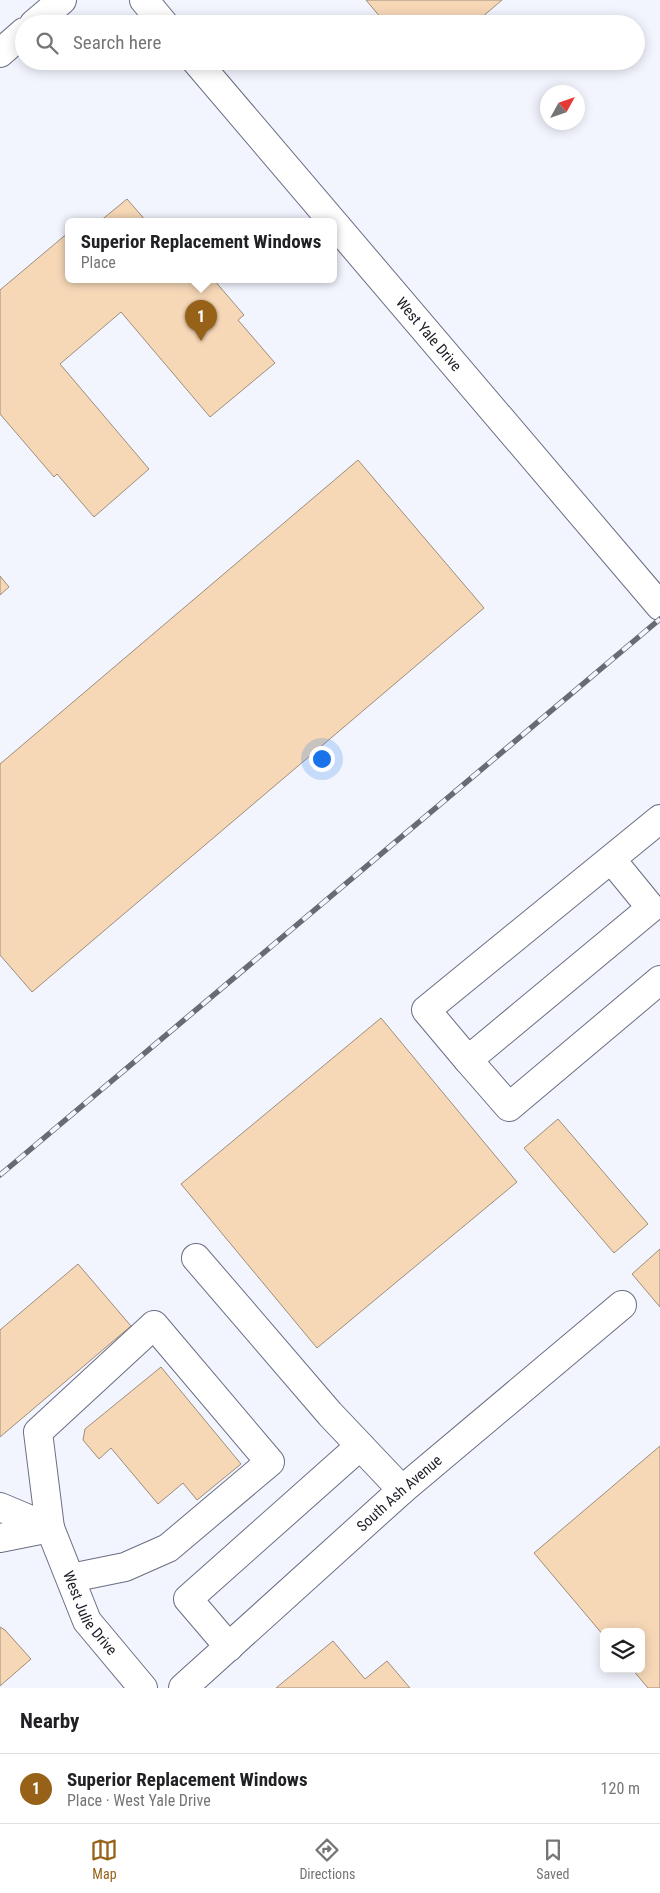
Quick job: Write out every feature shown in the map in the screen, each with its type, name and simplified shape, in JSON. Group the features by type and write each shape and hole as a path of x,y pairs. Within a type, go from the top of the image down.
{"street":[{"path":"44,15 62,0"},
{"path":"144,0 156,15"},
{"path":"0,52 15,40"},
{"name":"West Yale Drive","path":"204,70 330,218"},
{"name":"West Yale Drive","path":"337,227 660,606"},
{"path":"660,819 426,1010 510,1107 660,980"},
{"path":"468,1060 656,913 611,859"},
{"path":"196,1258 330,1414 402,1490"},
{"name":"South Ash Avenue","path":"184,1688 402,1490 622,1305"},
{"name":"West Julie Drive","path":"71,1578 125,1567 168,1548 270,1462 154,1324 38,1432 50,1528 87,1621 143,1688"},
{"path":"229,1647 188,1599 360,1446"},
{"path":"0,1507 50,1528"},
{"path":"0,1538 50,1528"}],"building":[{"path":"366,0 502,0 484,15 378,15"},
{"path":"127,199 144,218 104,218"},
{"path":"65,235 65,283 217,283 244,315 238,320 275,363 210,417 121,312 60,364 149,469 94,517 57,474 54,477 0,414 0,290"},
{"path":"358,460 484,608 32,992 0,955 0,764"},
{"path":"0,576 9,587 0,595"},
{"path":"381,1018 517,1182 317,1348 181,1184"},
{"path":"558,1119 648,1224 614,1253 524,1148"},
{"path":"660,1249 660,1307 632,1274"},
{"path":"78,1264 131,1326 0,1437 0,1330"},
{"path":"161,1367 241,1464 197,1500 183,1483 158,1504 111,1448 99,1459 83,1440 85,1429"},
{"path":"660,1446 660,1688 648,1688 635,1673 645,1673 645,1628 600,1628 600,1631 534,1553"},
{"path":"0,1627 5,1630 31,1659 0,1686"},
{"path":"333,1641 365,1679 387,1661 410,1688 276,1688"}],"railway":[{"path":"0,1175 660,619"}],"place":[{"name":"Superior Replacement Windows","path":"201,341"}]}
